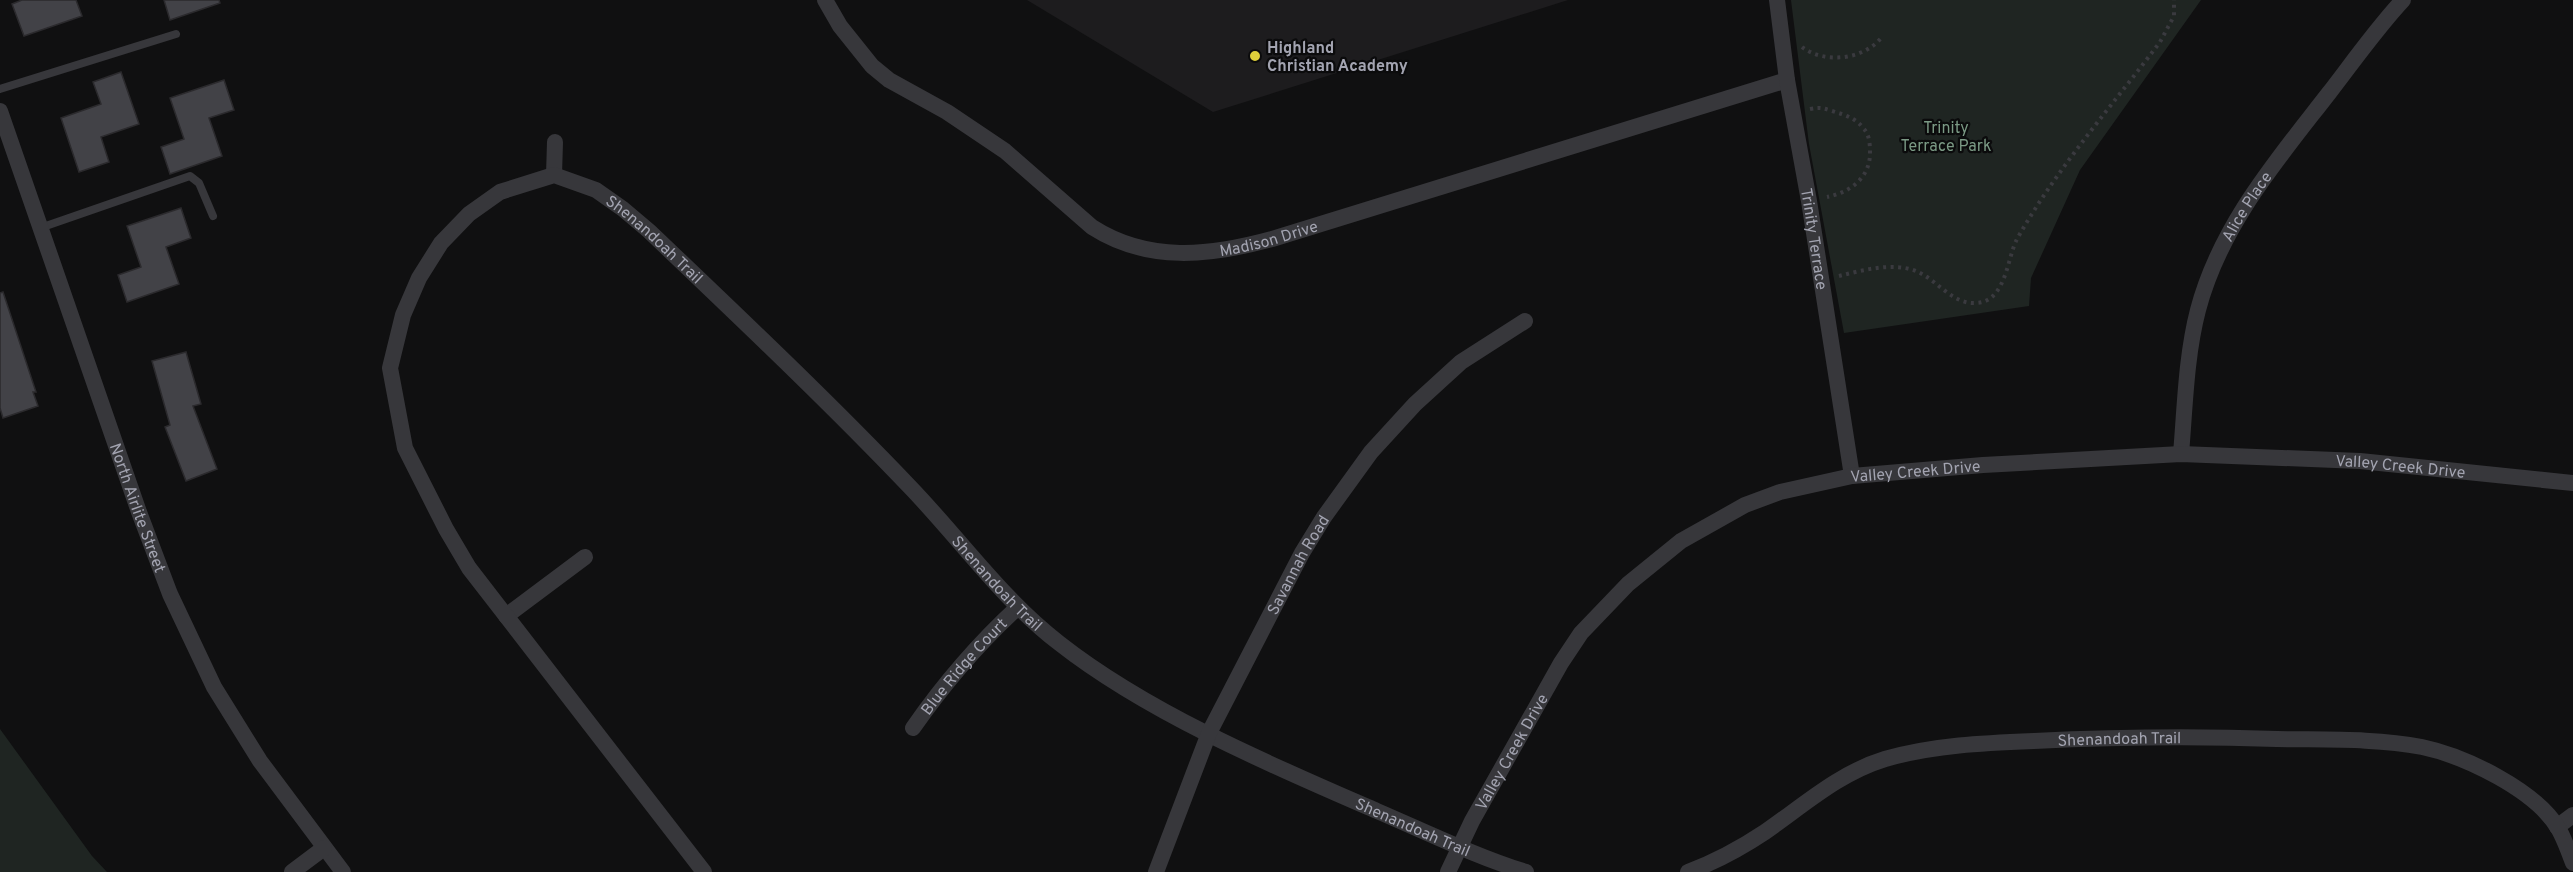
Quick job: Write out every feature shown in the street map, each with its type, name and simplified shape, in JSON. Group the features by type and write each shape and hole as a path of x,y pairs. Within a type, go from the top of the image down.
{"street":[{"name":"Madison Drive","path":"825,0 840,26 872,66 889,80 947,112 1005,151 1092,227 1106,236 1133,247 1177,254 1240,248 1272,239 1786,80"},
{"name":"Trinity Terrace","path":"1777,0 1786,80 1809,201 1852,476"},
{"name":"Alice Place","path":"2181,454 2187,386 2198,311 2214,263 2235,220 2285,149 2403,0"},
{"name":"North Airlite Street","path":"0,111 4,134 40,228 170,594 214,687 260,761 343,872"},
{"path":"555,142 554,175 500,192 469,214 441,243 419,278 403,315 390,368 405,448 418,476 470,568 704,872"},
{"name":"Shenandoah Trail","path":"554,175 596,190 649,231 863,437 940,518 1017,608 1059,643 1104,675 1209,733 1301,778 1526,872"},
{"name":"Savannah Road","path":"1156,872 1209,733 1302,553 1371,452 1414,404 1461,362 1525,321"},
{"name":"Valley Creek Drive","path":"1449,872 1460,846 1561,663 1581,633 1628,584 1682,541 1745,505 1780,492 1852,476 1983,465 2181,454 2361,461 2573,483"},
{"path":"506,616 585,557"},
{"name":"Blue Ridge Court","path":"913,728 932,701 1017,608"},
{"name":"Shenandoah Trail","path":"1688,872 1726,855 1764,833 1848,774 1881,760 1918,750 1997,743 2121,737 2365,741 2422,747 2488,772 2538,805 2557,827 2573,863"},
{"path":"2557,827 2573,815"},
{"path":"292,872 324,848"}],"lane":[{"path":"0,89 176,34"},
{"path":"40,228 190,176 199,183 213,216"}],"path":[{"path":"1821,282 1842,275 1896,266 1917,271 1956,299 1976,304 1992,297 2004,277 2013,246 2037,204 2160,42 2175,16 2174,0"},
{"path":"1780,30 1812,55 1844,57 1861,54 1873,48 1881,38"},
{"path":"1793,114 1820,107 1848,115 1866,130 1870,145 1870,164 1862,179 1847,192 1809,201"}],"shaded area":[{"name":"Highland Christian Academy","path":"1027,0 1568,0 1213,112"}],"green space":[{"name":"Trinity Terrace Park","path":"1791,0 2201,0 2080,170 2031,278 2029,306 1844,333 1809,144"},
{"path":"0,729 92,856 107,872 0,872"}],"building":[{"path":"22,0 76,0 82,16 24,36 12,4"},
{"path":"164,0 219,0 220,3 170,20"},
{"path":"121,72 139,124 101,137 109,162 79,172 61,118 101,104 93,82"},
{"path":"224,80 234,110 209,118 222,156 170,174 161,147 184,139 170,98"},
{"path":"181,208 191,238 166,247 179,284 127,302 118,275 141,267 127,226"},
{"path":"3,292 36,392 33,392 38,406 3,418 0,408 0,293"},
{"path":"186,352 201,404 193,406 217,469 186,481 165,427 170,425 152,361"}],"place":[{"name":"Highland Christian Academy","path":"1255,56"}]}
